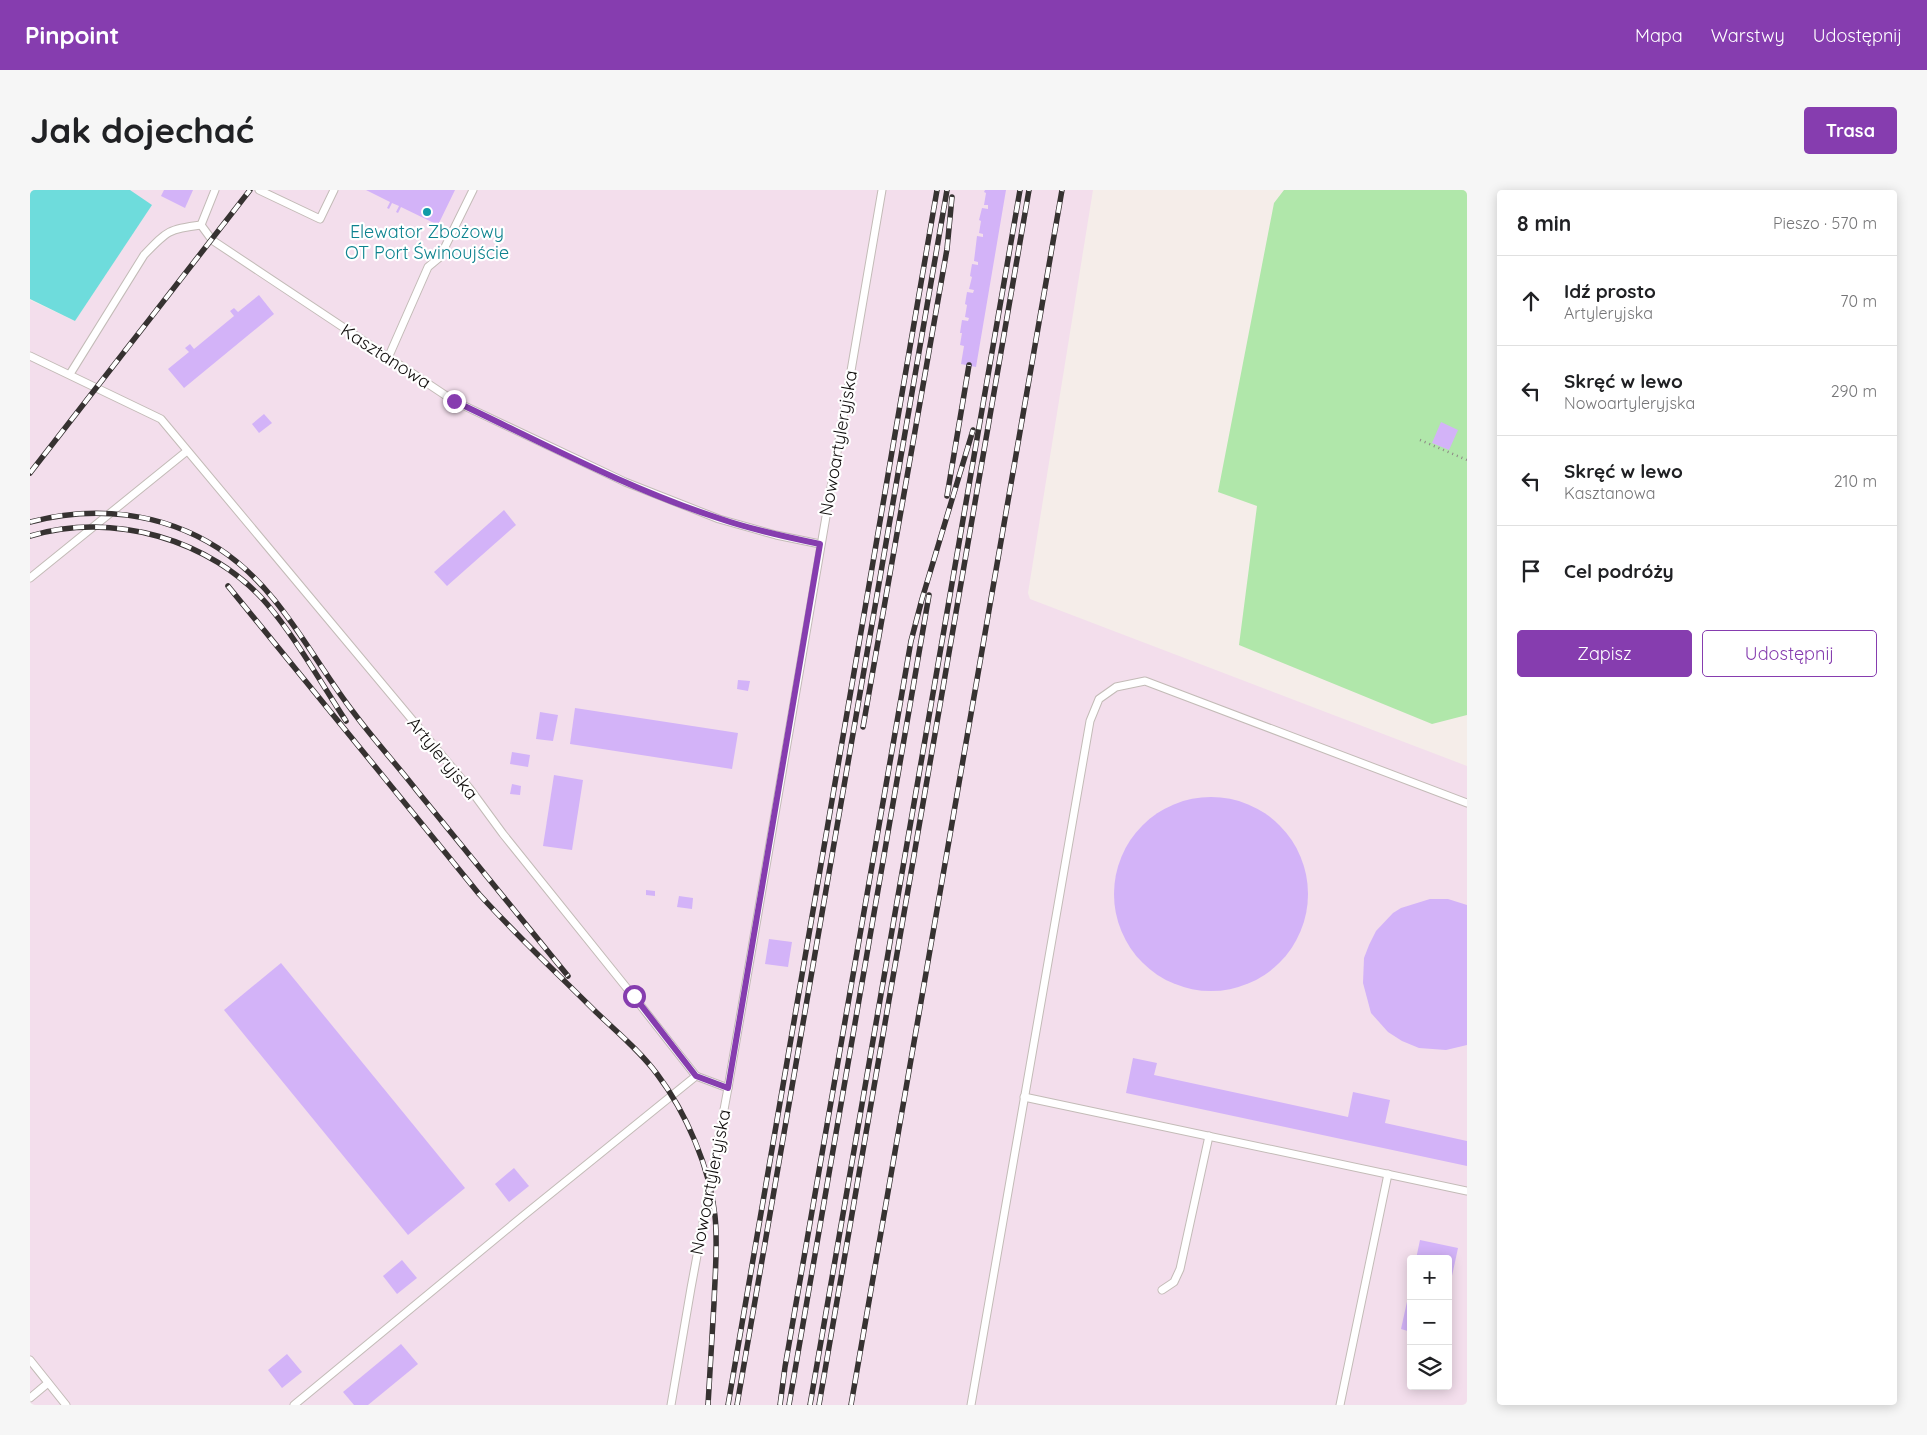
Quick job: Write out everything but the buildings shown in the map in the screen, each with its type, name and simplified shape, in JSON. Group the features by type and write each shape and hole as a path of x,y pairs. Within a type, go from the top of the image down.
{"lane":[{"path":"30,356 70,374 144,255 160,238 174,228 201,224 215,190"},
{"path":"259,190 320,219 334,190"},
{"path":"388,358 428,268 440,258 473,190"},
{"name":"Nowoartyleryjska","path":"672,1405 882,190"},
{"name":"Kasztanowa","path":"201,224 212,240 454,401 625,482 720,519 776,535 820,544"},
{"name":"Artyleryjska","path":"70,374 160,419 470,789 503,834 696,1076"},
{"path":"30,578 187,451"},
{"path":"971,1405 1090,721 1099,699 1116,687 1145,681 1467,803"},
{"path":"294,1405 696,1076 728,1088"},
{"path":"1024,1097 1467,1191"},
{"path":"1162,1290 1174,1282 1180,1269 1209,1136"},
{"path":"1340,1405 1388,1174"},
{"path":"30,1360 66,1405"},
{"path":"30,1398 48,1383"}],"path":[{"path":"1420,440 1467,460"}],"shaded area":[{"path":"130,190 1093,190 1028,593 1030,599 1467,766 1467,1405 30,1405 30,300 75,321 151,206"}],"green space":[{"path":"1284,190 1467,190 1467,715 1432,724 1239,645 1257,506 1218,492 1274,203"}],"water":[{"path":"30,190 130,190 152,205 75,321 30,299"}],"railway":[{"path":"30,473 250,190"},
{"path":"728,1405 937,190"},
{"path":"737,1405 947,190"},
{"path":"810,1405 1020,190"},
{"path":"819,1405 1029,190"},
{"path":"851,1405 1062,190"},
{"path":"863,727 947,249 952,197"},
{"path":"947,496 969,365"},
{"path":"780,1405 911,641 973,430"},
{"path":"30,522 54,517 103,513 151,519 174,526 196,536 218,548 240,564 277,603 362,723 568,976"},
{"path":"30,536 61,529 94,527 126,529 158,536 189,547 218,562 244,581 278,617 346,721"},
{"path":"228,586 479,894 537,954 643,1057 678,1105 702,1160 708,1179 715,1216 716,1260 708,1405"},
{"path":"789,1405 929,595"}],"place":[{"name":"Elewator Zbożowy OT Port Świnoujście","path":"427,212"}],"route":[{"path":"454,401 625,482 720,519 776,535 820,544 728,1088 696,1076 634,996"}]}
